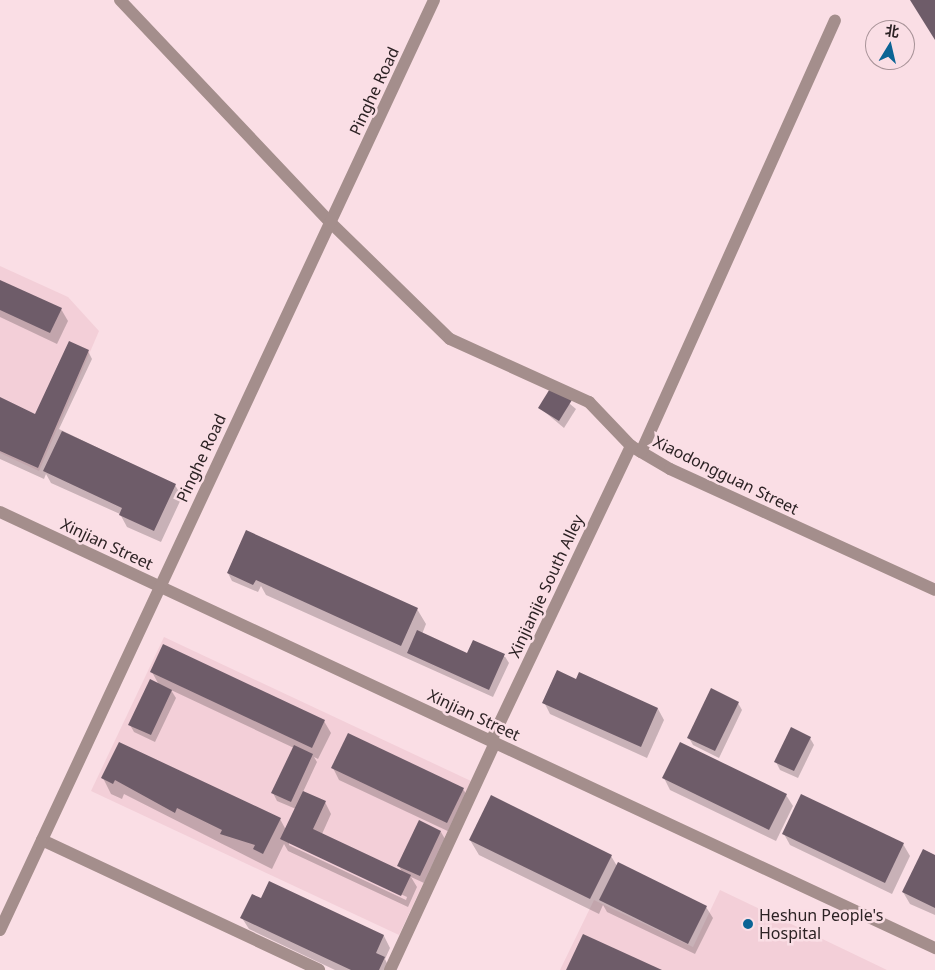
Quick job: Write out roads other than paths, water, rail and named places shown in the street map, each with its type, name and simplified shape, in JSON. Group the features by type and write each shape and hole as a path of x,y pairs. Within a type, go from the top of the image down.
{"street":[{"name":"Xiaodongguan Street","path":"120,0 331,223 450,339 589,402 636,449 935,590"},
{"name":"Pinghe Road","path":"0,930 434,0"},
{"name":"Xinjianjie South Alley","path":"390,970 493,742 636,449 835,21"},
{"name":"Xinjian Street","path":"0,512 935,948"},
{"path":"42,840 319,970"}],"place":[{"name":"Heshun People's Hospital","path":"748,924"}]}
